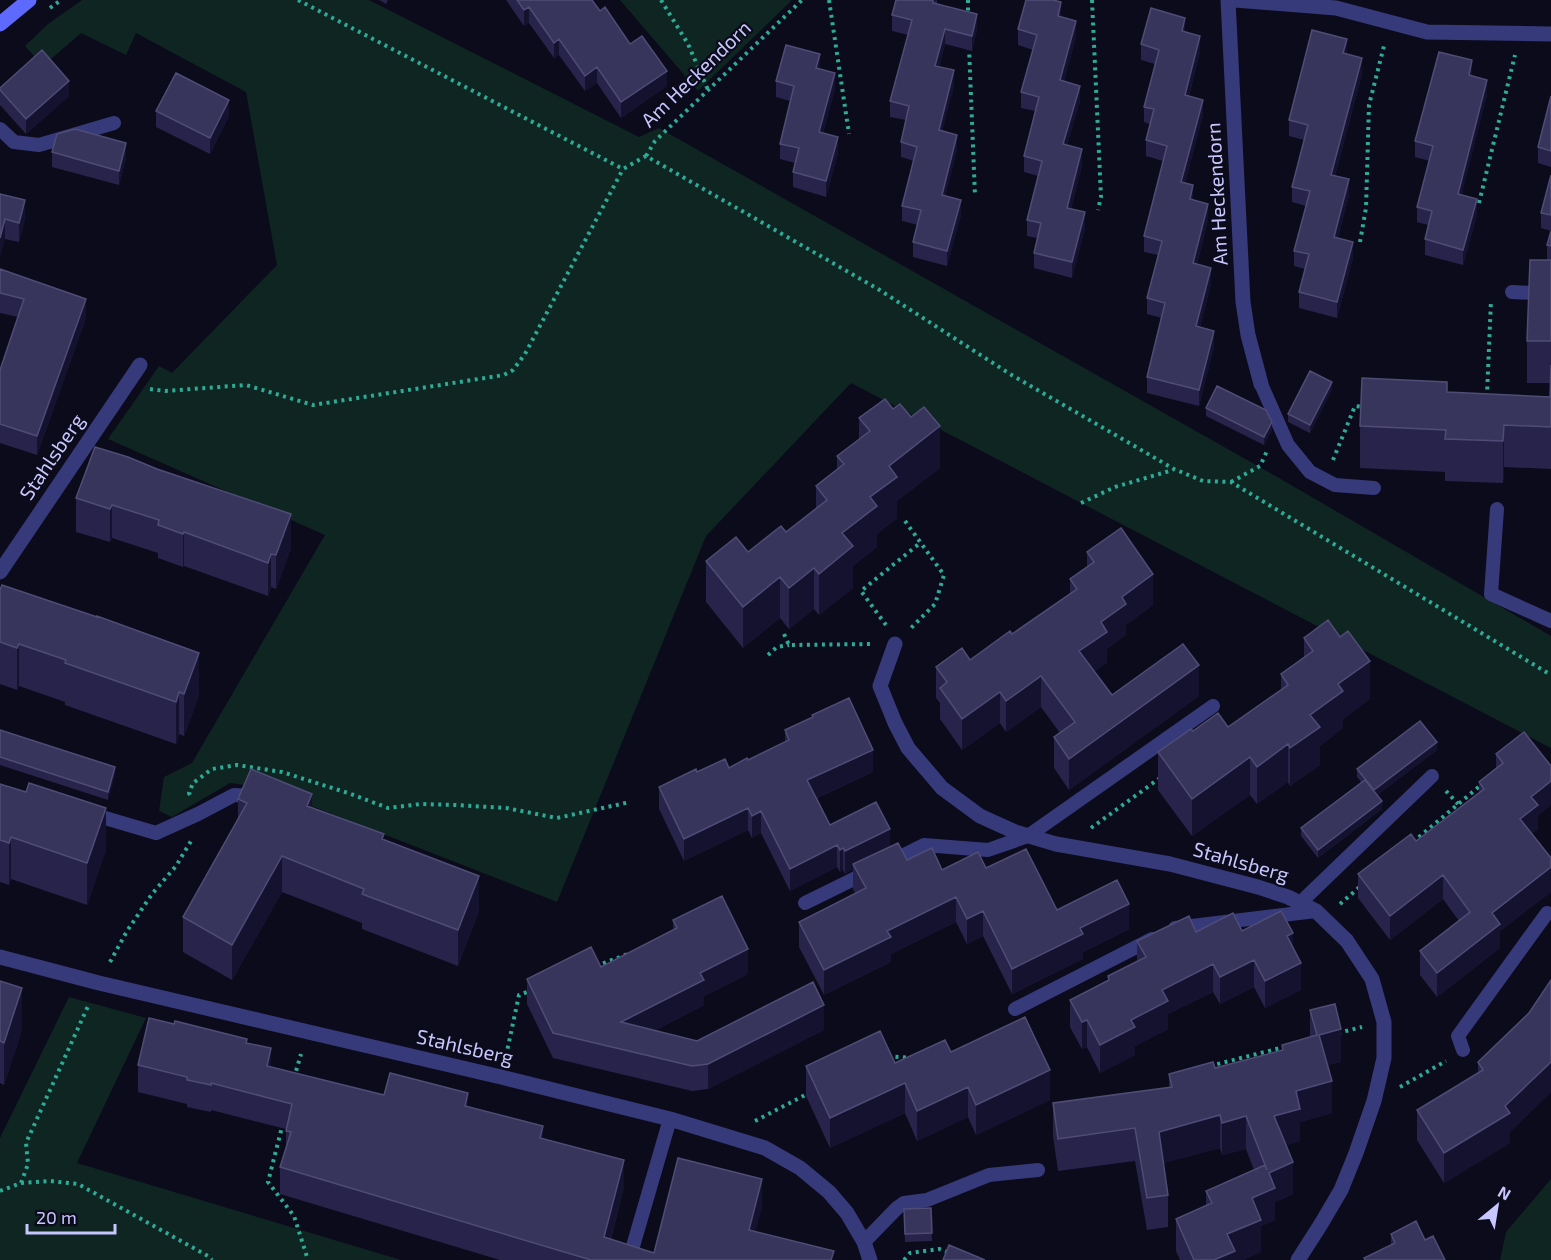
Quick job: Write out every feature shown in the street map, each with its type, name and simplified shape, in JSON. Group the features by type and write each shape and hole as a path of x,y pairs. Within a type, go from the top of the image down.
{"main road":[{"path":"0,24 28,0"}],"street":[{"name":"Am Heckendorn","path":"1228,0 1243,302 1248,335 1261,384"},
{"path":"1235,0 1336,4 1427,32 1551,34"},
{"name":"Stahlsberg","path":"0,572 140,365"},
{"name":"Stahlsberg","path":"895,644 880,686 895,723 908,748 942,788 980,816 1015,832 1066,846 1170,864 1288,897 1320,914 1347,940 1372,979 1384,1022 1384,1058 1374,1101 1341,1190 1298,1260"},
{"name":"Stahlsberg","path":"0,957 99,983 670,1119 765,1148 800,1168 829,1192 847,1213 864,1242 870,1260"}],"lane":[{"path":"0,129 14,142 39,145 114,123"},
{"path":"1512,292 1551,294"},
{"path":"1261,384 1288,445 1310,472 1335,485 1374,488"},
{"path":"1497,509 1491,594 1551,621"},
{"path":"805,903 924,845 988,850 1028,836 1213,706"},
{"path":"1300,903 1432,776"},
{"path":"78,810 156,833 234,795 259,796 270,801"},
{"path":"1463,1050 1458,1036 1547,913"},
{"path":"1015,1009 1172,929 1320,914"},
{"path":"629,1260 670,1119"},
{"path":"864,1242 904,1203 927,1200 989,1175 1038,1170"}],"path":[{"path":"298,0 623,169"},
{"path":"661,0 688,44 708,90"},
{"name":"Am Heckendorn","path":"646,156 655,141 802,0"},
{"path":"829,0 849,134"},
{"path":"968,0 969,23"},
{"path":"1092,0 1101,197 1098,210"},
{"path":"1360,242 1366,208 1369,105 1391,22"},
{"path":"1479,203 1520,33"},
{"path":"969,46 975,196"},
{"path":"125,387 165,390 246,385 313,405 504,375 513,370 525,354 623,169 646,156 878,289 1010,374 1174,470 1203,481 1231,482 1551,675"},
{"path":"1476,395 1487,395 1492,293 1512,292"},
{"path":"1325,480 1354,406 1365,407"},
{"path":"1231,482 1260,466 1279,426"},
{"path":"1081,503 1115,487 1174,470"},
{"path":"768,655 777,647 789,645 895,644 935,604 944,575 905,521"},
{"path":"895,644 893,635 861,591 920,543"},
{"path":"784,634 789,645"},
{"path":"193,783 212,769 237,765 282,772 388,808 422,804 506,808 557,818 630,802"},
{"path":"1066,846 1161,777"},
{"path":"1413,842 1488,778"},
{"path":"99,983 127,931 152,894 176,866 196,830 198,814"},
{"path":"1320,914 1368,880"},
{"path":"593,967 636,951"},
{"path":"501,1077 519,995 540,987"},
{"path":"21,1183 28,1164 26,1143 87,1008"},
{"path":"1331,1035 1384,1022"},
{"path":"294,1078 306,1032"},
{"path":"1205,1067 1289,1045"},
{"path":"879,1056 912,1058"},
{"path":"727,1136 819,1088"},
{"path":"286,1113 268,1182 294,1216 308,1260"},
{"path":"0,1191 21,1183 50,1181 78,1184 212,1260"},
{"path":"904,1260 910,1253 939,1249 959,1256"}],"green space":[{"path":"82,0 369,0 639,137 659,128 1279,478 1551,636 1551,748 851,383 706,536 557,902 263,787 230,783 172,817 159,811 164,777 192,763 325,535 108,439 159,366 172,373 277,265 246,92 136,33 126,55 81,33 43,66 25,46 48,24"},
{"path":"620,0 790,0 791,1 698,91"},
{"path":"69,997 146,1018 77,1163 401,1260 0,1260 0,1138"},
{"path":"1551,1179 1551,1260 1500,1260 1506,1232"}],"building":[{"path":"517,0 592,0 600,11 605,7 630,44 642,36 667,71 621,102 597,67 585,76 559,39 554,43 529,7 524,10"},
{"path":"896,0 933,0 933,3 977,14 972,36 945,29 935,66 954,70 939,130 957,135 942,195 961,200 947,251 913,242 921,210 902,206 917,147 901,142 909,106 890,101 912,20 892,15"},
{"path":"1026,0 1061,2 1058,16 1076,21 1060,80 1080,86 1063,144 1082,149 1067,208 1085,212 1072,262 1034,253 1041,223 1027,220 1042,161 1024,156 1039,97 1021,92 1037,35 1018,29"},
{"path":"1151,8 1185,18 1182,31 1200,36 1185,95 1203,100 1181,182 1193,185 1190,199 1208,204 1193,263 1211,268 1196,326 1214,331 1199,390 1147,377 1165,303 1147,298 1162,241 1144,236 1167,146 1146,140 1154,109 1144,107 1159,50 1141,44"},
{"path":"1312,30 1347,39 1343,53 1362,58 1331,175 1349,179 1334,237 1353,242 1337,302 1299,292 1309,254 1294,251 1310,191 1292,187 1308,125 1289,120"},
{"path":"786,45 820,54 816,68 835,73 819,132 838,137 826,181 793,172 799,148 780,144 794,86 776,81"},
{"path":"42,50 69,81 26,119 0,88"},
{"path":"1439,52 1472,60 1469,75 1487,80 1458,194 1477,199 1463,250 1425,239 1432,211 1417,207 1433,146 1415,141"},
{"path":"176,73 229,100 210,138 156,111"},
{"path":"1551,96 1551,151 1538,147"},
{"path":"75,129 126,143 119,171 52,152 57,134"},
{"path":"1551,175 1551,215 1541,213"},
{"path":"0,194 25,200 19,223 5,219 0,238"},
{"path":"1551,231 1551,246 1547,245"},
{"path":"1530,260 1551,260 1551,341 1527,341"},
{"path":"0,269 86,299 37,436 0,424 0,370 24,299 0,293"},
{"path":"1551,365 1551,427 1504,425 1503,441 1445,439 1446,430 1360,426 1362,378 1447,382 1447,392 1550,397"},
{"path":"1310,371 1332,382 1310,425 1288,414"},
{"path":"1217,386 1266,410 1272,422 1264,437 1206,408"},
{"path":"885,399 893,409 900,404 911,417 924,407 940,426 889,466 897,477 870,497 877,506 842,533 853,546 819,574 814,568 789,588 780,577 743,607 706,561 736,537 748,552 781,526 786,532 827,500 816,486 844,464 837,456 870,431 859,418"},
{"path":"95,447 291,514 276,555 271,554 268,563 184,532 183,534 158,525 159,520 112,505 110,509 76,498"},
{"path":"1121,528 1153,574 1122,597 1126,604 1101,622 1107,632 1079,651 1112,695 1183,644 1199,665 1069,759 1054,737 1075,722 1041,676 1006,701 1000,692 962,719 940,688 947,682 936,667 962,648 970,660 1010,631 1012,634 1077,589 1070,579 1094,562 1087,552"},
{"path":"2,585 199,653 184,694 179,692 176,702 65,663 66,660 19,644 17,648 0,642 0,590"},
{"path":"1328,620 1340,637 1348,631 1370,661 1338,684 1343,691 1310,715 1320,727 1290,748 1288,744 1257,767 1250,757 1192,799 1158,752 1218,713 1228,727 1288,685 1281,674 1313,651 1304,638"},
{"path":"849,698 873,750 807,780 830,825 876,802 890,829 845,851 843,848 840,850 837,845 790,869 761,811 752,816 748,808 684,839 659,787 696,769 697,772 725,759 729,768 747,758 748,760 789,740 785,730"},
{"path":"1420,721 1437,742 1374,790 1357,769"},
{"path":"0,730 115,767 108,792 0,757"},
{"path":"1524,732 1551,766 1551,781 1531,797 1538,805 1520,819 1551,858 1551,867 1492,913 1500,924 1437,973 1420,951 1470,912 1443,875 1390,916 1358,874 1411,834 1416,841 1484,789 1479,782 1503,763 1496,754"},
{"path":"251,769 312,794 307,806 384,834 382,839 479,876 458,930 362,894 364,889 282,856 232,945 183,917 247,803 238,799"},
{"path":"1365,780 1382,801 1318,850 1301,828"},
{"path":"29,783 106,808 87,863 11,837 9,843 0,840 0,784 26,792"},
{"path":"898,843 907,860 932,848 942,870 978,852 986,868 1026,849 1057,910 1117,880 1129,904 1080,928 1083,934 1012,969 983,911 967,919 956,897 887,931 891,937 824,970 799,922 866,888 853,864"},
{"path":"722,896 748,949 700,973 704,980 621,1022 697,1041 813,982 824,1005 708,1064 692,1066 553,1033 527,979 591,947 601,967 677,928 673,920"},
{"path":"1281,911 1293,933 1287,936 1301,963 1265,981 1254,960 1220,977 1213,964 1162,990 1168,1001 1131,1020 1135,1027 1100,1045 1087,1020 1082,1022 1070,1000 1109,980 1108,976 1146,957 1137,941 1189,916 1196,932 1233,913 1242,931"},
{"path":"1551,980 1551,1062 1505,1106 1510,1113 1444,1153 1417,1110 1483,1070 1478,1062 1529,1013"},
{"path":"0,981 22,988 4,1043 0,1041"},
{"path":"1335,1004 1341,1029 1319,1035 1332,1081 1296,1091 1300,1109 1274,1116 1293,1162 1269,1173 1275,1188 1252,1198 1261,1220 1227,1234 1235,1251 1214,1260 1194,1260 1176,1219 1212,1203 1206,1191 1265,1165 1267,1170 1246,1116 1222,1123 1220,1115 1159,1132 1168,1195 1147,1198 1135,1128 1058,1139 1053,1103 1172,1087 1169,1074 1213,1062 1215,1068 1283,1050 1282,1045 1317,1035 1310,1010"},
{"path":"1025,1017 1050,1070 976,1105 968,1087 917,1111 905,1083 830,1118 806,1066 880,1031 895,1063 945,1040 951,1052"},
{"path":"149,1018 174,1024 175,1021 247,1039 246,1043 271,1048 267,1066 384,1095 390,1073 468,1093 465,1106 543,1126 540,1138 624,1160 604,1237 654,1253 678,1158 762,1179 749,1230 834,1251 831,1260 591,1260 280,1167 291,1132 286,1131 292,1104 211,1083 211,1085 187,1080 187,1077 138,1065"},
{"path":"931,1208 932,1233 905,1234 904,1209"},
{"path":"1416,1221 1425,1240 1433,1236 1445,1260 1365,1260 1364,1258 1395,1243 1391,1234"},
{"path":"949,1245 985,1260 943,1260"}]}
